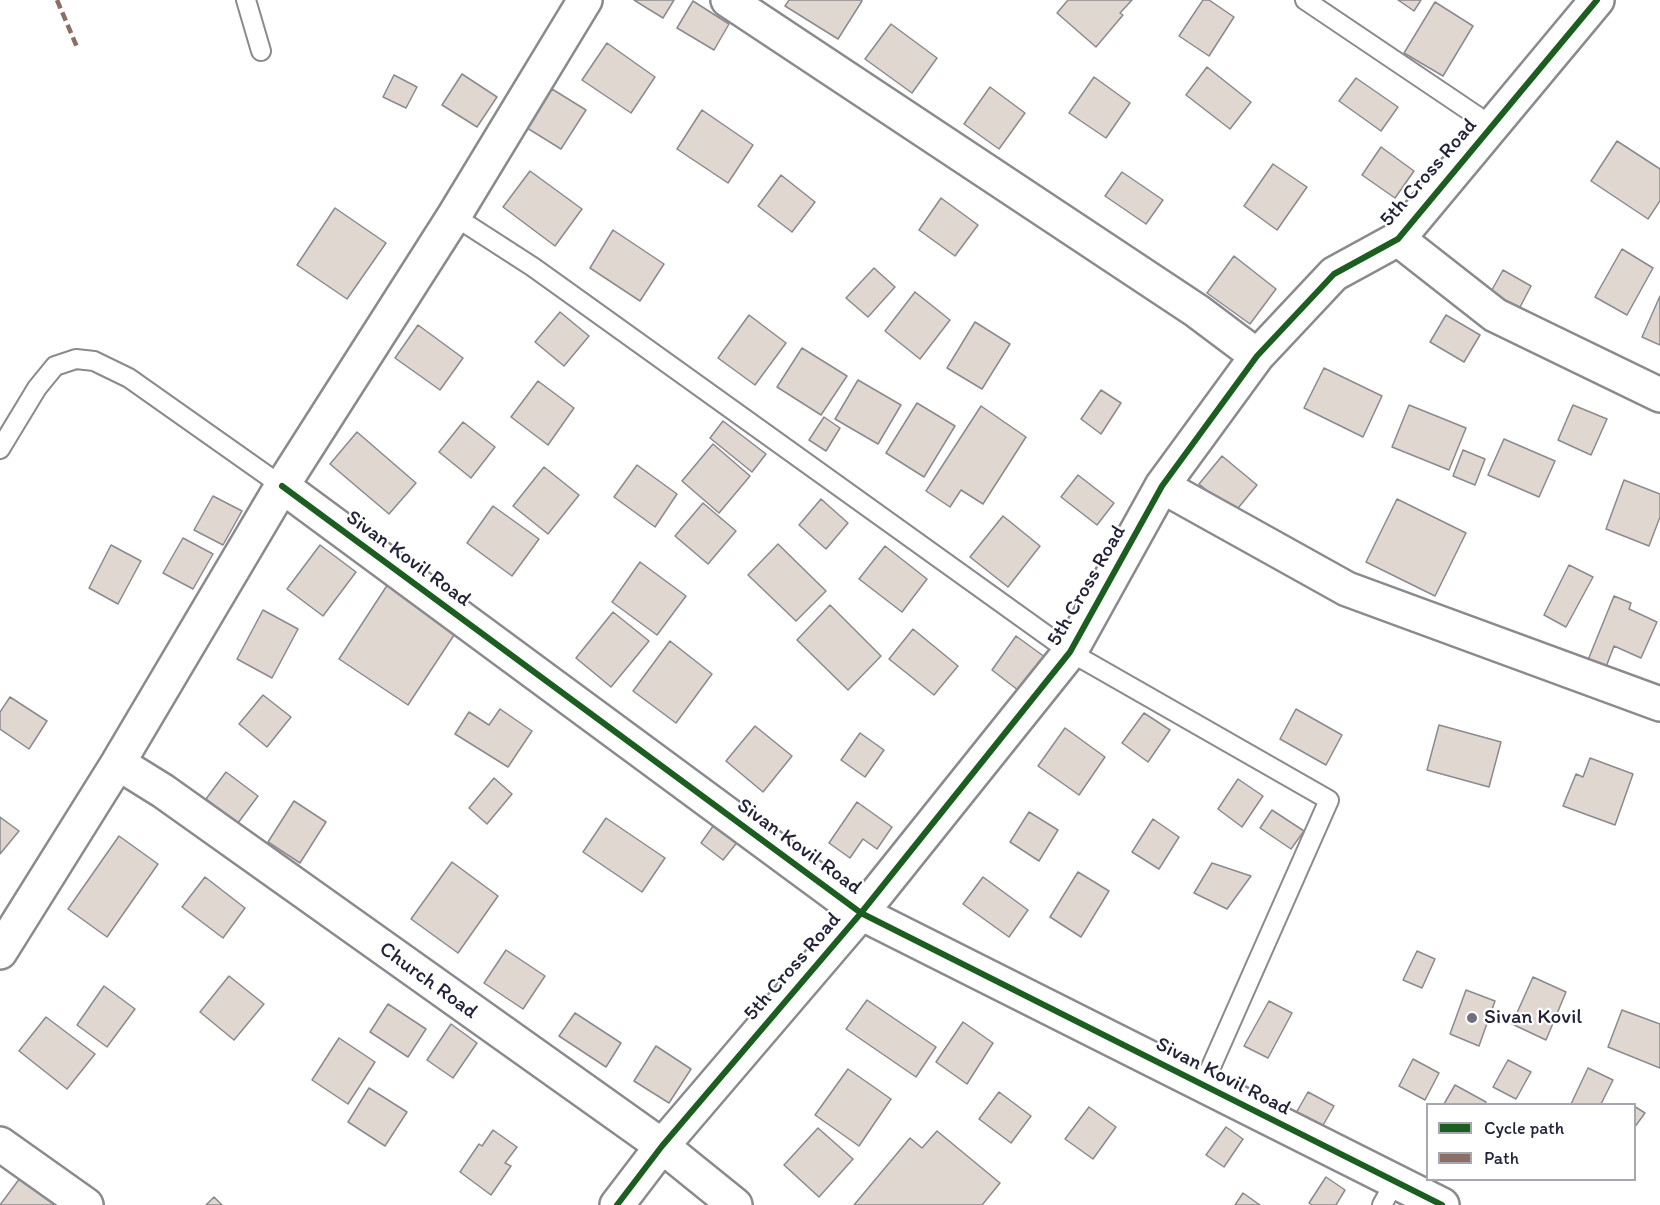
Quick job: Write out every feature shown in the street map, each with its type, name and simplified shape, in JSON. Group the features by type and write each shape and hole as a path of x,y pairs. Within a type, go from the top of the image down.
{"street":[{"path":"0,952 118,763 282,486 454,216 585,0"},
{"path":"728,0 1197,311 1257,356"},
{"name":"5th Cross Road","path":"617,1205 662,1146 861,914 1070,652 1162,486 1257,356 1334,274 1398,239 1596,1"},
{"path":"1398,239 1495,315 1660,395"},
{"name":"Sivan Kovil Road","path":"282,486 861,914 1203,1085 1388,1193 1442,1205"},
{"path":"1162,486 1347,589 1660,704"},
{"name":"Church Road","path":"118,763 164,791 662,1146 735,1205"},
{"path":"0,1144 86,1205"}],"lane":[{"path":"246,0 261,51"},
{"path":"1305,0 1492,126"},
{"path":"454,216 533,267 1070,652 1329,800 1203,1085"},
{"path":"0,449 37,388 56,366 76,359 94,360 129,378 282,486"}],"building":[{"path":"634,0 674,0 663,18"},
{"path":"789,0 862,1 838,39 785,6"},
{"path":"1068,0 1132,0 1120,13 1123,15 1096,47 1057,13"},
{"path":"1203,0 1209,0 1234,17 1209,56 1179,36"},
{"path":"1398,0 1421,0 1414,11"},
{"path":"693,1 729,24 714,50 677,28"},
{"path":"1435,2 1473,26 1443,76 1404,53"},
{"path":"891,24 937,58 912,93 865,59"},
{"path":"607,43 655,77 631,113 582,80"},
{"path":"1207,67 1251,102 1230,129 1186,95"},
{"path":"462,74 497,97 477,127 442,105"},
{"path":"394,75 417,87 406,108 383,97"},
{"path":"1094,77 1130,103 1106,138 1069,113"},
{"path":"1356,78 1398,107 1381,131 1339,101"},
{"path":"990,87 1025,113 999,149 964,124"},
{"path":"552,89 586,110 561,149 527,128"},
{"path":"702,110 753,145 728,183 677,149"},
{"path":"1617,141 1660,169 1660,201 1648,219 1591,181"},
{"path":"1381,147 1414,171 1395,198 1362,175"},
{"path":"1273,164 1307,187 1277,230 1244,206"},
{"path":"530,171 582,209 555,246 503,207"},
{"path":"1122,172 1163,200 1146,224 1105,196"},
{"path":"781,175 815,202 792,232 758,206"},
{"path":"941,198 978,225 955,256 919,230"},
{"path":"335,208 386,243 347,299 297,265"},
{"path":"613,230 664,264 640,301 590,268"},
{"path":"1622,249 1653,268 1627,315 1595,297"},
{"path":"1234,256 1276,289 1250,324 1207,293"},
{"path":"874,268 895,287 868,317 846,298"},
{"path":"1503,270 1531,286 1517,313 1488,297"},
{"path":"915,292 950,320 920,359 885,331"},
{"path":"1660,296 1660,345 1642,337"},
{"path":"560,312 589,336 564,366 535,342"},
{"path":"749,315 786,343 755,385 718,358"},
{"path":"1446,315 1480,335 1464,362 1430,342"},
{"path":"975,322 1010,344 982,389 947,368"},
{"path":"418,325 463,358 440,390 395,358"},
{"path":"802,348 847,376 821,415 777,387"},
{"path":"1324,368 1382,396 1363,437 1304,408"},
{"path":"858,380 901,405 878,444 835,419"},
{"path":"538,381 574,408 548,445 511,417"},
{"path":"1101,390 1121,403 1101,434 1081,419"},
{"path":"917,403 955,426 924,477 886,453"},
{"path":"1409,405 1466,428 1449,470 1392,447"},
{"path":"1573,405 1607,419 1591,455 1558,440"},
{"path":"981,406 1026,437 983,504 961,490 950,507 926,491"},
{"path":"824,417 840,428 826,451 809,440"},
{"path":"723,421 766,454 752,472 710,438"},
{"path":"463,422 495,447 471,478 439,452"},
{"path":"357,432 416,483 389,514 330,464"},
{"path":"1504,439 1555,461 1539,497 1488,475"},
{"path":"713,444 750,476 719,513 682,481"},
{"path":"1463,450 1485,459 1475,485 1453,476"},
{"path":"1222,456 1257,485 1234,513 1199,484"},
{"path":"637,465 677,494 655,527 614,497"},
{"path":"544,467 579,495 548,534 513,506"},
{"path":"1078,475 1114,503 1097,525 1061,497"},
{"path":"1624,480 1660,494 1660,517 1649,546 1606,529"},
{"path":"213,496 242,511 223,545 194,530"},
{"path":"821,499 848,523 826,549 799,525"},
{"path":"1397,499 1466,533 1435,596 1366,562"},
{"path":"703,503 736,531 708,564 675,536"},
{"path":"493,506 539,539 512,576 467,543"},
{"path":"1003,516 1040,546 1008,587 970,557"},
{"path":"183,538 213,554 193,589 163,573"},
{"path":"778,544 826,591 796,621 748,575"},
{"path":"111,545 141,561 118,604 89,588"},
{"path":"320,545 356,572 323,616 287,589"},
{"path":"885,546 927,579 902,612 859,579"},
{"path":"640,562 686,596 657,635 612,602"},
{"path":"1569,565 1593,577 1566,627 1544,615"},
{"path":"388,584 458,629 408,705 339,659"},
{"path":"1614,596 1631,603 1629,609 1657,622 1641,658 1614,646 1606,667 1588,660"},
{"path":"830,605 881,656 848,690 797,640"},
{"path":"263,610 298,629 272,678 237,659"},
{"path":"613,612 649,641 611,687 576,658"},
{"path":"913,629 958,666 934,695 889,659"},
{"path":"1016,636 1049,660 1023,694 992,670"},
{"path":"670,641 712,674 676,723 633,691"},
{"path":"263,695 291,717 267,747 239,724"},
{"path":"10,697 47,721 29,749 0,729 0,712"},
{"path":"500,709 532,731 508,767 455,734 469,712 489,725"},
{"path":"1296,709 1342,735 1326,765 1280,739"},
{"path":"1144,713 1170,730 1148,762 1122,743"},
{"path":"1439,725 1501,742 1489,787 1427,770"},
{"path":"755,726 792,756 763,792 726,761"},
{"path":"1065,728 1105,757 1079,795 1038,766"},
{"path":"860,733 884,750 865,777 841,760"},
{"path":"1590,758 1633,774 1615,825 1563,806 1576,774 1583,777"},
{"path":"226,772 258,796 238,823 206,799"},
{"path":"494,778 512,794 487,824 469,808"},
{"path":"1238,779 1263,796 1242,827 1218,809"},
{"path":"294,801 326,822 300,863 268,842"},
{"path":"857,802 892,827 877,849 863,839 850,858 829,843"},
{"path":"1272,810 1304,831 1291,849 1260,828"},
{"path":"1029,812 1058,830 1039,861 1010,842"},
{"path":"0,817 19,831 0,854"},
{"path":"606,818 665,858 642,892 583,852"},
{"path":"1153,819 1179,837 1159,869 1132,852"},
{"path":"716,822 739,840 723,860 701,843"},
{"path":"119,836 158,864 107,937 68,909"},
{"path":"452,862 498,896 458,953 411,919"},
{"path":"1212,863 1251,876 1227,909 1194,893"},
{"path":"1078,872 1109,891 1081,937 1050,917"},
{"path":"205,877 245,908 223,938 182,907"},
{"path":"983,877 1028,910 1009,937 963,904"},
{"path":"506,950 545,976 523,1009 484,983"},
{"path":"1417,951 1435,959 1422,988 1403,980"},
{"path":"229,976 264,1004 234,1040 200,1012"},
{"path":"1533,977 1566,992 1546,1040 1512,1024"},
{"path":"104,986 135,1009 107,1047 77,1025"},
{"name":"Sivan Kovil","path":"1466,990 1495,1001 1479,1046 1450,1034"},
{"path":"867,1000 936,1047 916,1077 846,1029"},
{"path":"1269,1001 1292,1013 1268,1058 1244,1046"},
{"path":"388,1004 426,1029 408,1057 370,1032"},
{"path":"1622,1010 1660,1024 1660,1068 1608,1047"},
{"path":"575,1013 621,1043 606,1067 559,1036"},
{"path":"46,1017 95,1054 67,1089 19,1051"},
{"path":"963,1022 993,1043 967,1084 936,1062"},
{"path":"451,1024 477,1043 453,1078 427,1060"},
{"path":"339,1038 375,1062 348,1104 312,1080"},
{"path":"656,1046 691,1069 669,1103 634,1081"},
{"path":"1413,1059 1439,1073 1425,1100 1399,1086"},
{"path":"1508,1060 1531,1072 1516,1099 1493,1087"},
{"path":"1588,1068 1613,1080 1602,1103 1571,1103"},
{"path":"848,1069 891,1099 859,1146 815,1115"},
{"path":"1455,1085 1486,1102 1486,1103 1445,1103"},
{"path":"369,1088 407,1112 385,1146 348,1122"},
{"path":"999,1092 1031,1116 1011,1143 979,1119"},
{"path":"1308,1092 1334,1106 1322,1127 1296,1113"},
{"path":"1089,1107 1116,1127 1093,1159 1065,1139"},
{"path":"1636,1107 1645,1113 1636,1125"},
{"path":"1226,1127 1243,1139 1224,1167 1206,1155"},
{"path":"818,1128 853,1159 819,1197 784,1165"},
{"path":"493,1130 517,1147 505,1163 511,1166 491,1195 460,1172 479,1144 482,1146"},
{"path":"937,1131 1000,1183 982,1205 854,1205 910,1138 922,1148"},
{"path":"1326,1177 1345,1190 1336,1205 1312,1205 1309,1203"},
{"path":"20,1178 58,1205 0,1205"},
{"path":"1243,1193 1260,1205 1235,1205"},
{"path":"214,1197 222,1205 206,1205"}],"marked path":[{"path":"57,0 77,47"}],"cycle path":[{"path":"617,1205 662,1146 861,913 1070,652 1162,486 1257,356 1334,274 1398,239 1597,0"},
{"path":"282,486 861,913 1442,1205"}],"place":[{"name":"Sivan Kovil","path":"1472,1018"}]}
